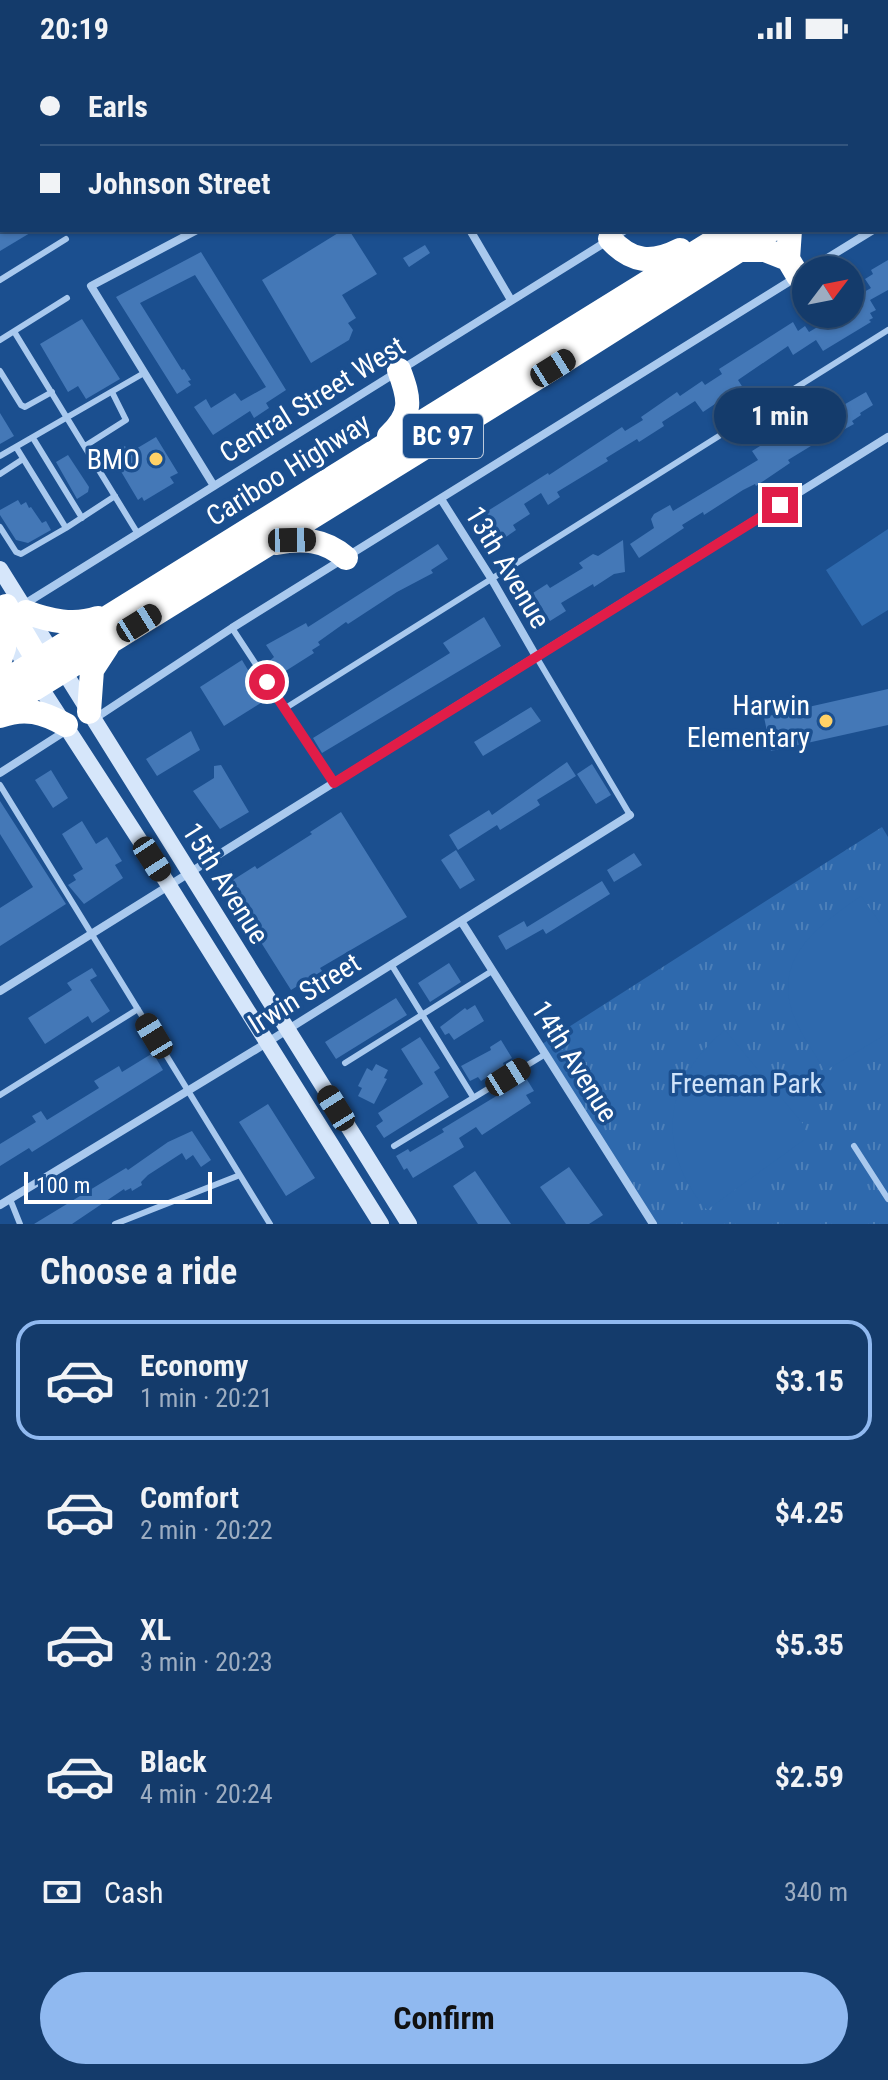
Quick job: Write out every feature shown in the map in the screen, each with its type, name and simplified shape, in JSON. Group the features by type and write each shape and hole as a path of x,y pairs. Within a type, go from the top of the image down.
{"highway":[{"name":"Cariboo Highway","path":"0,713 44,667 115,613 372,452 734,237 760,232"},
{"path":"791,232 797,256"},
{"path":"617,235 618,248 642,260 654,260 705,237 734,237 792,265"},
{"name":"Cariboo Highway","path":"0,684 114,639 553,368 734,237"},
{"path":"372,452 402,424 406,416 408,407 399,370"},
{"path":"265,545 310,539 337,549 346,558"},
{"path":"10,613 86,622 115,613"},
{"path":"0,660 10,613"},
{"path":"10,613 44,667"},
{"path":"91,715 92,670 114,639"},
{"path":"0,713 27,710 46,715 67,727"}],"main road":[{"path":"0,569 10,613"},
{"name":"15th Avenue","path":"44,667 91,715 409,1224"},
{"name":"15th Avenue","path":"44,667 67,727 381,1224"}],"street":[{"path":"193,232 91,286 214,486"},
{"path":"471,232 511,300"},
{"path":"824,256 869,232"},
{"name":"Central Street West","path":"10,613 617,235"},
{"path":"91,715 441,499 792,274"},
{"path":"0,991 888,437"},
{"name":"13th Avenue","path":"441,499 537,658"},
{"path":"0,773 67,727"},
{"name":"Irwin Street","path":"0,1205 630,815"},
{"name":"14th Avenue","path":"461,921 653,1224"}],"lane":[{"path":"0,280 66,239"},
{"path":"0,340 67,298"},
{"path":"284,709 888,330"},
{"path":"15,333 138,534"},
{"path":"0,371 25,407 52,392"},
{"path":"0,456 144,373"},
{"path":"85,446 126,420 112,392"},
{"path":"33,438 82,518"},
{"path":"16,447 66,528"},
{"path":"0,474 23,459"},
{"path":"0,527 16,552 21,554 115,496"},
{"path":"232,628 334,783"},
{"path":"537,658 630,815"},
{"path":"0,785 270,1224"},
{"path":"391,964 473,1097"},
{"path":"345,1063 492,971"},
{"path":"0,1095 138,1009"},
{"path":"394,1146 544,1055"},
{"path":"854,1146 888,1199"},
{"path":"115,1224 240,1175"},
{"path":"10,1199 20,1224"}],"green space":[{"path":"888,529 888,610 862,626 826,570"},
{"name":"Freeman Park","path":"882,827 888,837 888,1224 652,1224 539,1046"},
{"path":"861,896 888,934 888,1033 825,1071 792,1013 788,985 791,969 807,940"},
{"path":"725,1030 804,1125 804,1140 707,1210 690,1187 679,1164 673,1140 673,1116 678,1093 689,1071 704,1050"}],"building":[{"path":"0,232 32,232 0,251"},
{"path":"340,232 350,232 377,274 342,295 356,318 348,323 353,330 349,340 311,363 262,280"},
{"path":"425,245 430,253 409,267 403,258"},
{"path":"201,252 286,390 266,403 269,408 254,418 250,411 213,435 194,407 206,399 211,408 235,393 241,401 266,387 195,275 140,303 191,380 188,381 191,385 177,394 116,297"},
{"path":"888,260 888,290 870,300 876,310 870,313 873,318 869,320 871,322 864,326 864,292 871,288 865,279 873,274 871,270"},
{"path":"82,319 120,379 86,399 78,386 68,392 40,344"},
{"path":"792,323 792,328 798,331 806,328 809,332 816,328 861,328 823,351 816,340 793,355 788,346 738,380 747,394 735,402 730,394 703,412 695,401 662,422 664,426 606,458 608,461 557,492 560,497 548,505 541,493 524,504 530,514 513,525 516,530 503,539 486,512 622,427 625,431 643,420 641,417 677,392 680,396 702,381 705,385 722,374 719,369"},
{"path":"866,392 873,405 852,421 854,424 788,460 790,463 756,486 743,490 682,525 684,528 639,558 630,544 654,528 651,519 654,514 670,505 673,511 758,460 752,451 786,430 778,418 791,410 802,429"},
{"path":"0,413 14,436 0,444"},
{"path":"156,437 178,473 170,477 174,483 144,501 142,497 138,500 116,463 120,460 115,452 125,446 129,453"},
{"path":"68,455 89,487 88,492 77,499 56,462"},
{"path":"18,500 21,505 26,502 51,530 28,543 16,540 0,510"},
{"path":"623,540 625,572 614,574 594,587 593,584 561,603 566,611 550,621 533,593 547,584 550,588 583,568 579,563 593,554 598,556"},
{"path":"438,544 448,559 431,570 433,573 348,624 346,622 318,642 320,645 312,650 314,653 273,679 264,666 274,657 266,645 306,623 308,627"},
{"path":"484,617 501,646 322,753 313,738 450,653 443,643"},
{"path":"242,660 251,675 254,673 263,686 260,688 267,699 224,726 200,687"},
{"name":"Harwin Elementary","path":"888,689 888,725 771,751 764,717"},
{"path":"531,707 541,721 483,756 474,742"},
{"path":"191,731 200,750 157,776 146,759"},
{"path":"567,762 576,776 537,800 540,805 500,830 497,825 458,850 449,835 489,810 492,815"},
{"path":"592,764 611,795 596,804 577,774"},
{"path":"221,765 249,812 220,829 193,791 214,778 214,766"},
{"path":"51,770 68,798 53,808 35,780"},
{"path":"0,801 66,904 0,946 0,908 33,887 0,834"},
{"path":"341,812 407,917 320,968 322,971 291,990 225,885 255,866 257,869"},
{"path":"82,821 96,844 107,837 122,861 115,865 123,878 84,904 68,885 76,880 73,875 83,869 62,834"},
{"path":"456,850 475,880 460,889 441,860"},
{"path":"634,853 642,865 614,882 607,870"},
{"path":"602,881 610,894 546,934 543,929 506,950 498,936 524,921 527,927"},
{"path":"449,963 461,982 430,1002 418,983"},
{"path":"92,968 97,976 90,980 110,1011 92,1023 88,1016 45,1044 28,1018 72,990 67,983"},
{"path":"396,998 407,1015 336,1059 325,1042"},
{"path":"475,1005 484,1021 454,1040 449,1033 445,1035 440,1027 465,1008 467,1010"},
{"path":"420,1037 440,1068 434,1072 449,1097 384,1138 376,1126 383,1121 378,1113 423,1084 401,1049"},
{"path":"501,1040 512,1058 481,1081 478,1077 470,1081 461,1066 491,1050 490,1047"},
{"path":"153,1053 163,1070 32,1152 29,1148 0,1166 0,1144 36,1122 32,1116 41,1111 47,1120 99,1088 94,1081 119,1066 122,1072"},
{"path":"376,1064 388,1070 384,1078 387,1079 374,1104 358,1096 362,1088 358,1086 367,1068 372,1071"},
{"path":"526,1078 534,1091 526,1095 531,1103 482,1135 476,1127 459,1138 464,1147 413,1178 407,1168 404,1170 396,1156 408,1149 410,1152 444,1132 442,1129"},
{"path":"268,1104 315,1178 286,1196 239,1122"},
{"path":"192,1131 211,1160 201,1167 193,1155 186,1160 182,1153 148,1175 141,1182 142,1185 132,1191 131,1188 124,1189 72,1224 34,1224 126,1168 128,1170 168,1142"},
{"path":"569,1167 603,1215 589,1224 566,1224 540,1187"},
{"path":"475,1171 511,1224 478,1224 453,1186"}],"place":[{"name":"BMO","path":"156,459"},
{"name":"Harwin Elementary","path":"826,721"}],"route":[{"path":"267,682 334,783 780,505"}]}
